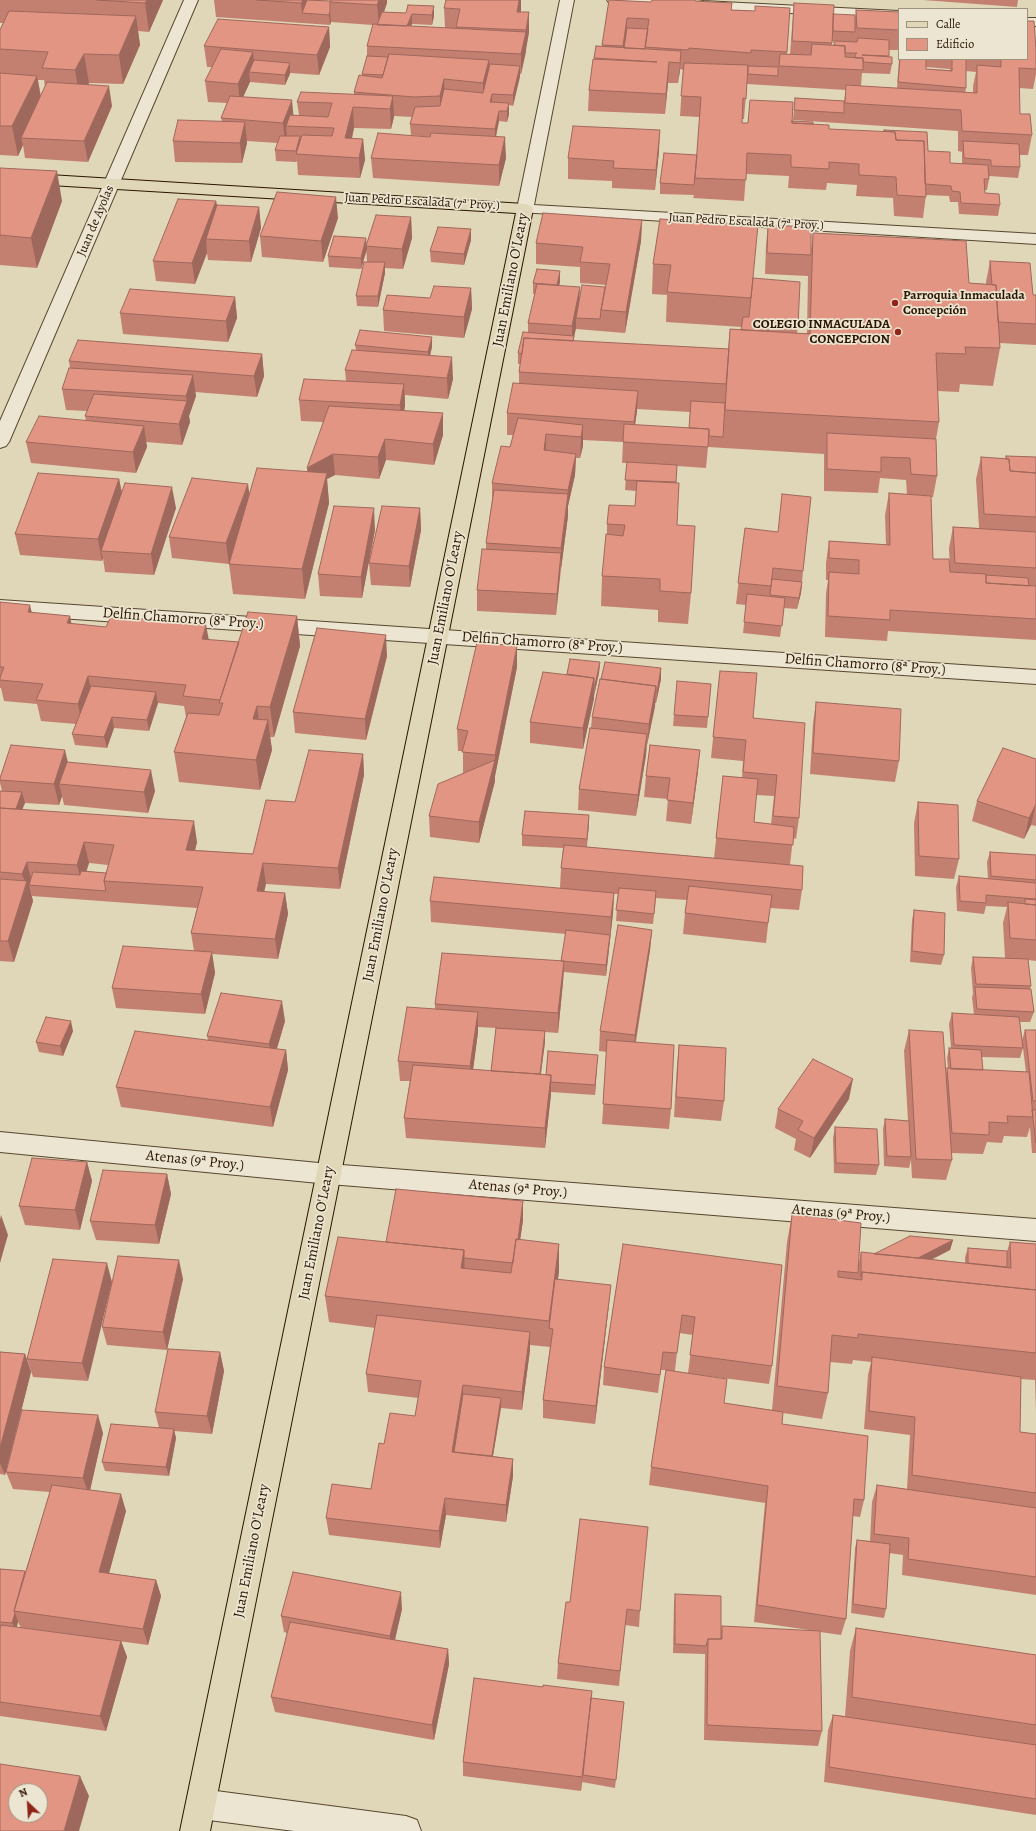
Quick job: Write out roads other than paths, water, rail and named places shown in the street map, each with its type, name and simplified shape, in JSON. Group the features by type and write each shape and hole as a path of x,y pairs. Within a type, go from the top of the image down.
{"main road":[{"name":"Juan Pedro Escalada (7ª Proy.)","path":"0,177 525,209"},
{"name":"Juan Emiliano O'Leary","path":"198,1818 525,209"}],"street":[{"name":"Juan de Ayolas","path":"0,442 191,0"},
{"name":"Juan Emiliano O'Leary","path":"525,209 568,0"},
{"path":"614,0 898,15"},
{"name":"Juan Pedro Escalada (7ª Proy.)","path":"525,209 1036,239"},
{"name":"Delfin Chamorro (8ª Proy.)","path":"0,607 1036,676"},
{"name":"Atenas (9ª Proy.)","path":"0,1142 329,1174 1036,1230"},
{"path":"198,1818 406,1831"}],"place":[{"name":"Parroquia Inmaculada Concepción","path":"895,303"},
{"name":"COLEGIO INMACULADA CONCEPCION","path":"898,332"}]}
